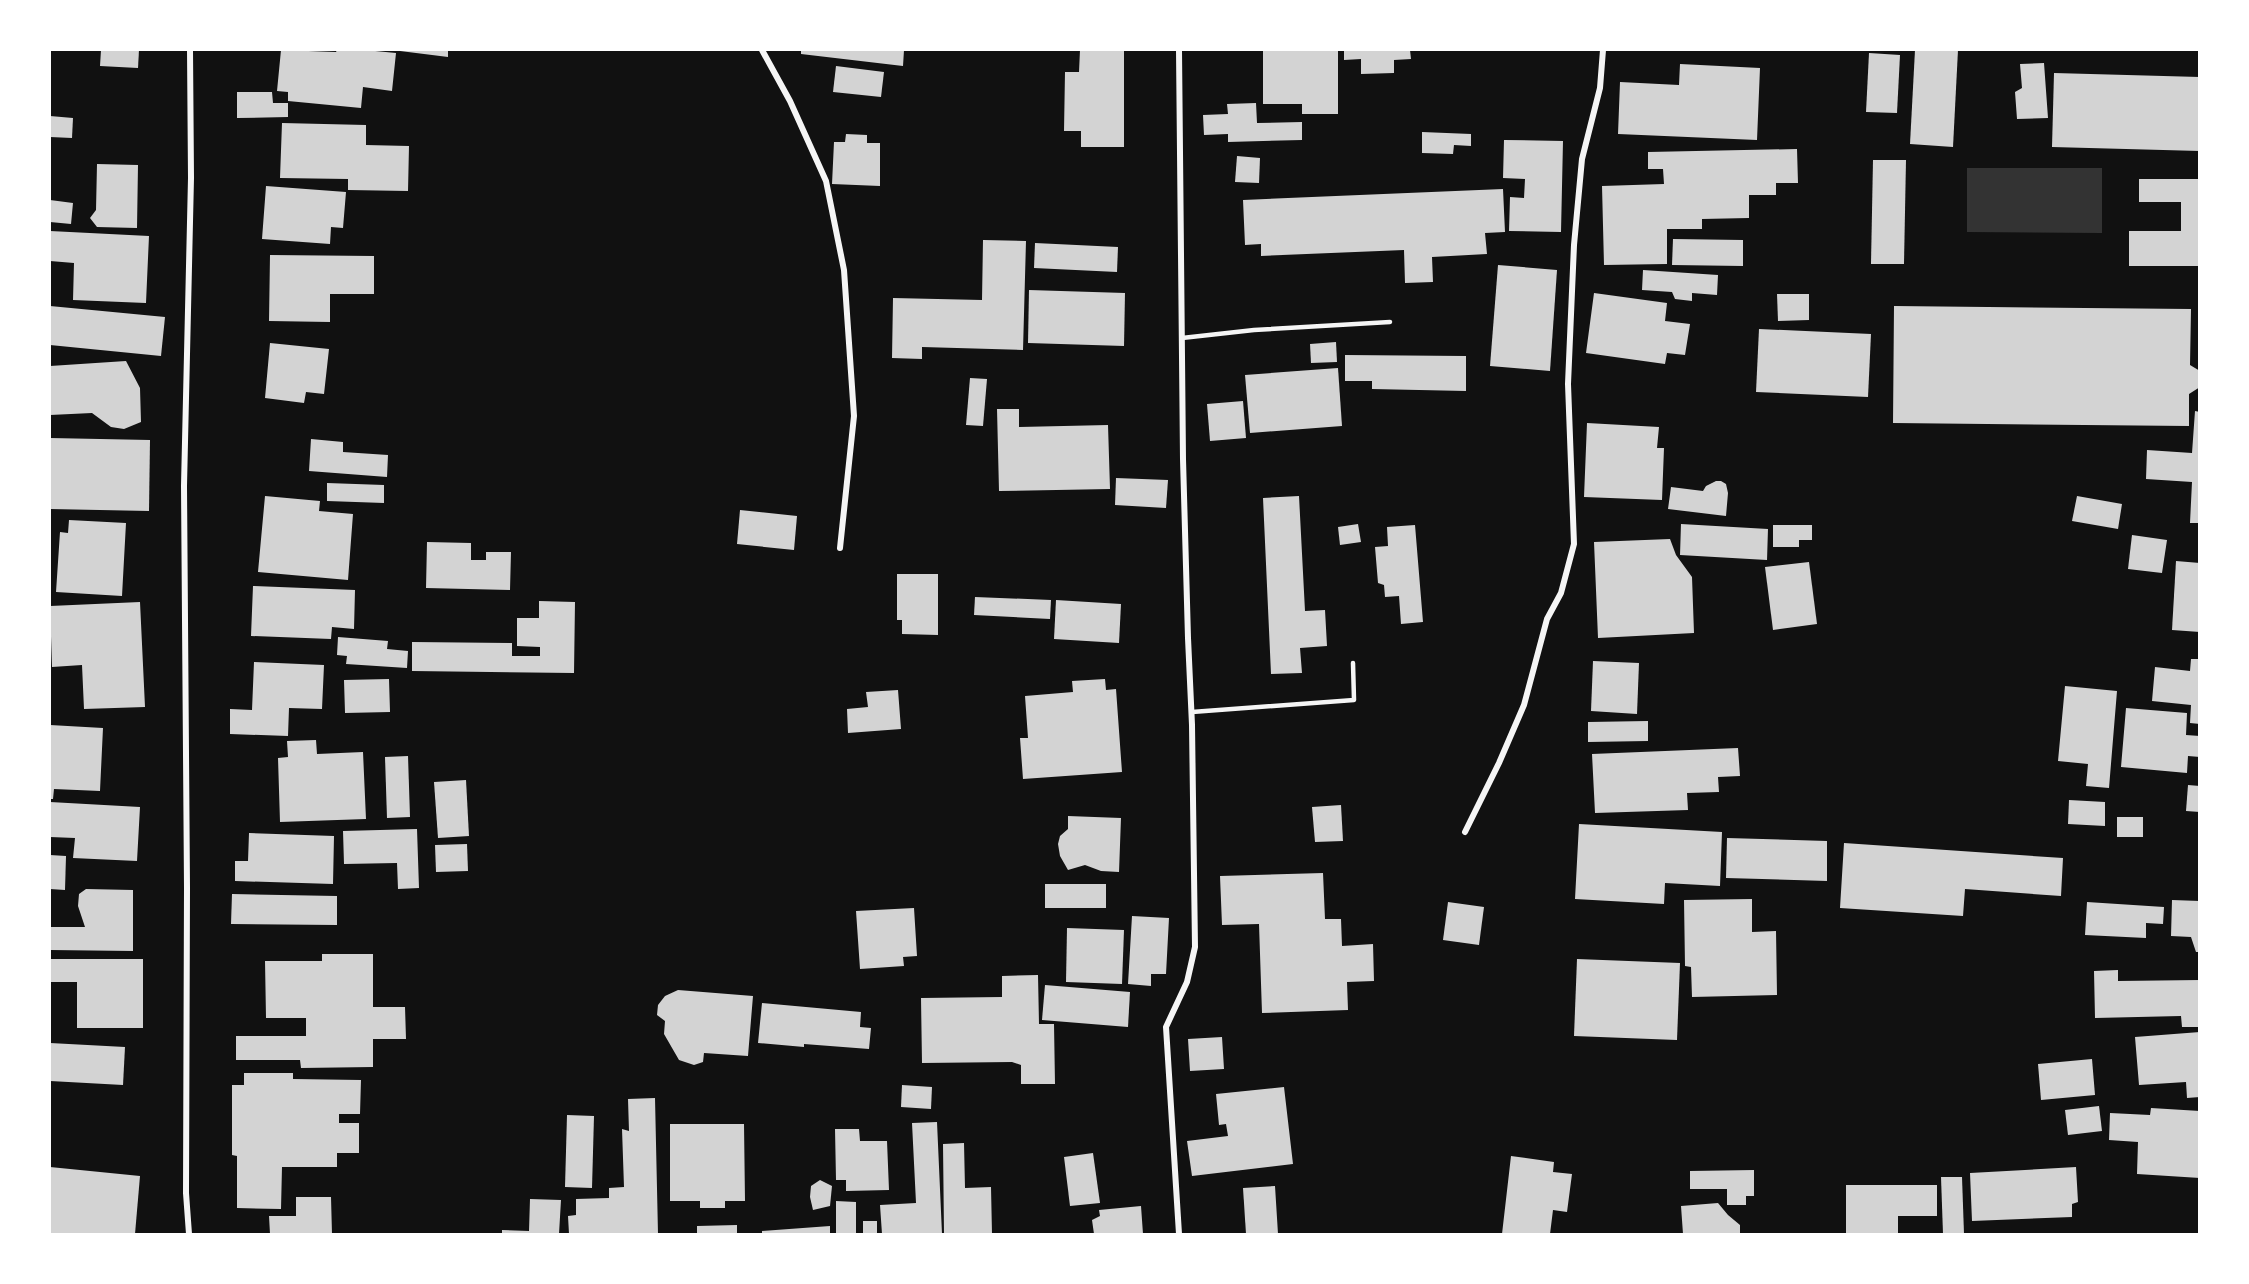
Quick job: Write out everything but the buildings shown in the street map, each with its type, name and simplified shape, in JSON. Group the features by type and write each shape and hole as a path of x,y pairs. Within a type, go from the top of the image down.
{"street":[{"path":"189,1234 186,1193 187,876 184,486 191,178 190,50"},
{"path":"762,50 790,100 826,181 844,270 854,416 840,548"},
{"path":"1179,50 1182,338 1188,638 1192,712 1195,948 1187,982 1166,1027 1179,1234"},
{"path":"1465,832 1524,705 1547,619 1561,593 1574,544 1568,384 1574,245 1582,159 1600,88 1603,50"}],"lane":[{"path":"1182,338 1254,330 1390,322"},
{"path":"1192,712 1354,700 1353,663"}],"shaded area":[{"path":"1967,168 2102,168 2102,233 1967,232"}]}
